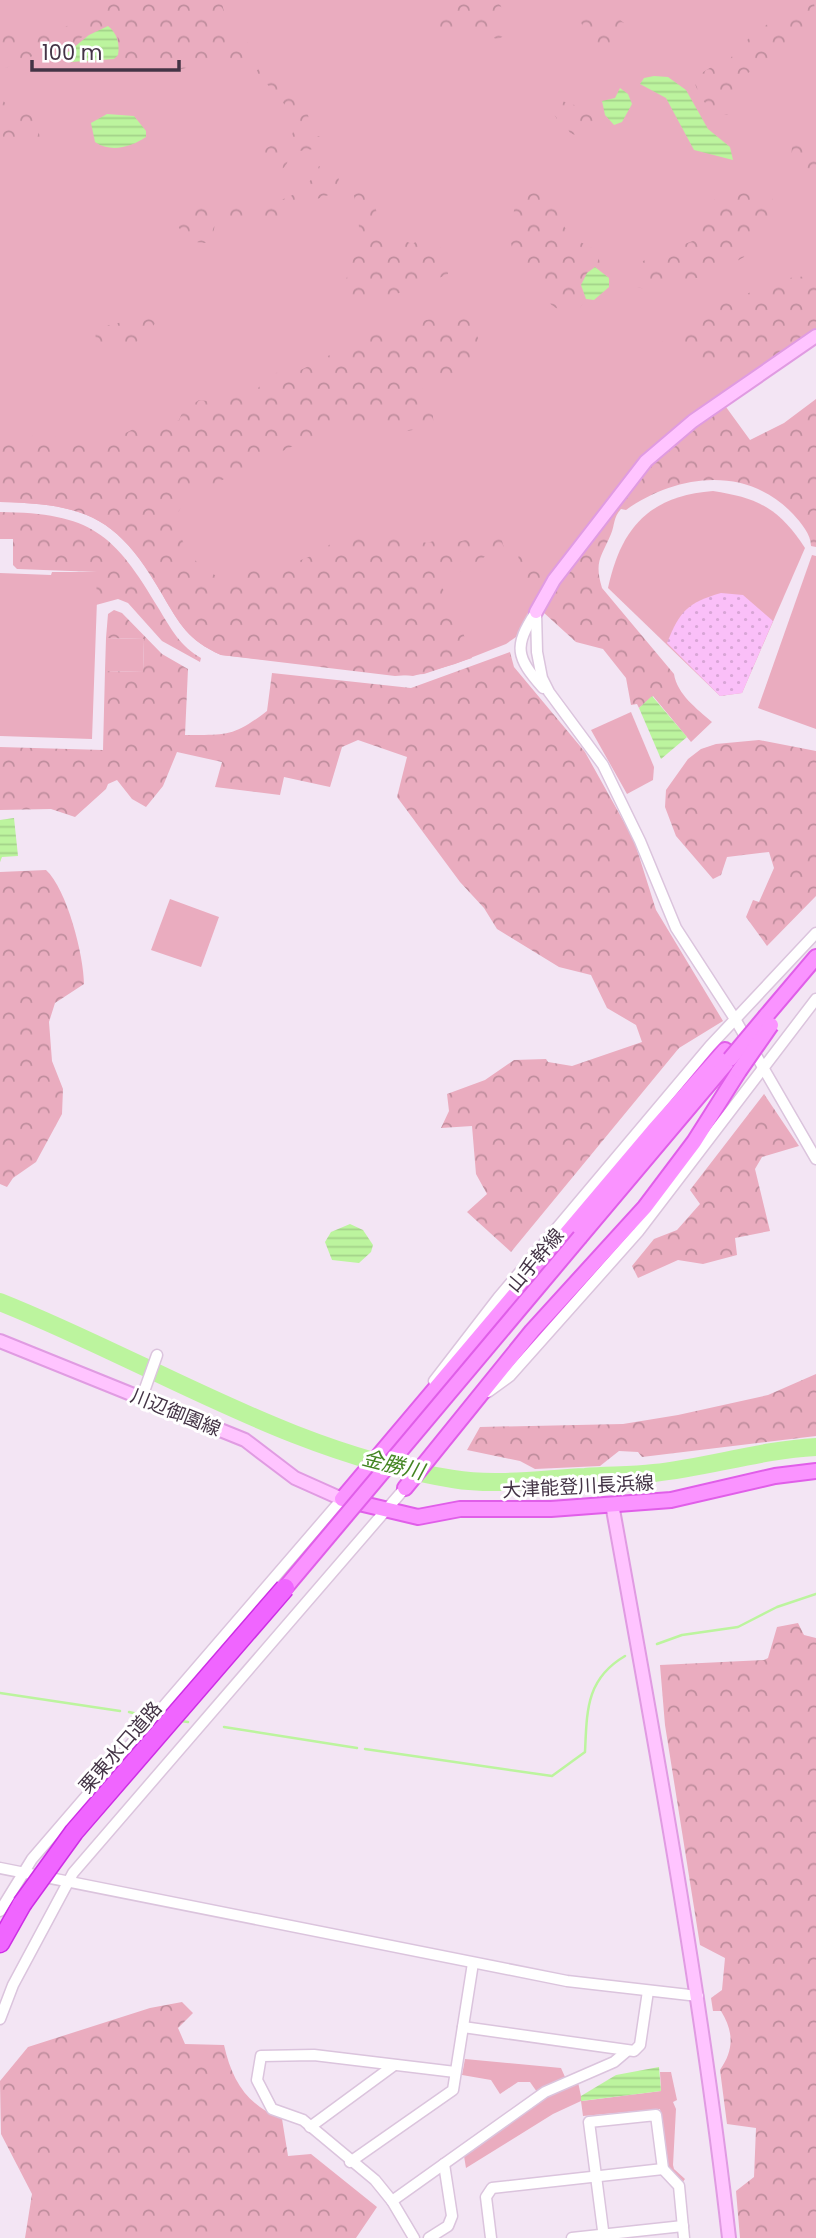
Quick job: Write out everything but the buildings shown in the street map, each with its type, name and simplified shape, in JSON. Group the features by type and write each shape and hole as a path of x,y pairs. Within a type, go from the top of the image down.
{"highway":[{"name":"栗東水口道路","path":"0,1943 22,1904 74,1832 285,1588"}],"main road":[{"name":"山手幹線","path":"285,1588 812,963"},
{"path":"405,1488 532,1331 659,1188 694,1142 732,1060"},
{"path":"342,1499 417,1408 732,1060"},
{"name":"大津能登川長浜線","path":"342,1499 387,1512 418,1517 460,1509 525,1510 691,1497 775,1476 816,1472"}],"street":[{"path":"816,336 693,421 646,461 554,580 519,639 519,649 529,672 549,692 603,765 640,841 676,928 735,1019 816,1159"},
{"path":"536,612 537,652 542,678 549,692"},
{"path":"417,1408 447,1360 498,1298 735,1019 816,933"},
{"path":"475,1402 510,1376 638,1232 816,999"},
{"name":"川辺御園線","path":"0,1341 245,1440 310,1488 342,1499"},
{"path":"142,1397 157,1355"},
{"path":"0,2019 13,1985 67,1882 105,1834 387,1512 405,1488"},
{"path":"0,1911 24,1873 92,1789 342,1499"},
{"path":"612,1504 698,1996 729,2238"},
{"path":"0,1868 567,1981 698,1996"},
{"path":"350,2162 453,2090 473,1963"},
{"path":"463,2027 634,2051 640,2045 648,1991"},
{"path":"392,2201 545,2092 614,2062 627,2051"},
{"path":"414,2238 392,2201 375,2180 350,2162 303,2120 272,2109 257,2080 261,2056 314,2055 455,2072"},
{"path":"310,2127 393,2066"},
{"path":"604,2236 589,2122 656,2115 663,2169 679,2186 684,2238"},
{"path":"429,2238 448,2225 452,2216 444,2164"},
{"path":"491,2238 486,2196 492,2188 663,2169"},
{"path":"572,2238 682,2226"}],"green space":[{"path":"0,0 816,0 816,330 699,409 642,456 544,584 516,637 506,644 455,664 413,676 221,655 200,644 186,631 146,568 115,532 78,512 30,503 0,502"},
{"path":"122,0 221,0 228,27 256,49 247,62 217,60 178,70 162,70 157,62 122,66 116,28 110,24 77,41 71,46 66,59 60,60 52,48 14,65 0,68 0,28 12,29 27,41 45,31 61,29"},
{"path":"439,0 495,0 501,6 506,35 498,39 437,28"},
{"path":"814,0 816,30 788,42 773,59 739,78 734,108 728,115 716,112 707,105 695,84 700,74 713,66 722,70 737,50 756,32 790,14 803,12"},
{"path":"613,14 624,23 620,44 599,45 587,39 580,19"},
{"path":"263,64 270,64 282,75 280,80 300,95 307,109 309,134 331,139 330,157 320,158 314,149 299,151 292,135 294,129 283,119 285,105 267,84 254,83 252,76"},
{"path":"0,98 17,114 32,110 40,137 6,143 0,130"},
{"path":"558,102 574,105 590,104 597,121 575,135 570,133 563,120 557,119 554,114"},
{"path":"816,139 816,169 799,168 791,162 792,146"},
{"path":"275,145 284,149 288,158 284,167 275,171 266,167 262,158 266,149"},
{"path":"319,166 338,173 340,191 291,208 273,220 242,218 223,223 219,213 222,209 265,204 291,196 312,179"},
{"path":"355,171 362,172 372,189 380,230 412,244 429,235 443,252 448,274 381,298 355,302 345,300 341,291 350,270 351,249 355,248 359,229 350,175"},
{"path":"544,189 552,191 565,228 578,240 596,249 600,263 590,269 581,285 586,299 576,313 554,307 545,296 537,275 514,256 511,243 515,199"},
{"path":"747,192 772,195 775,219 756,231 744,257 709,277 685,279 657,292 633,286 628,276 645,260 703,236 700,220 716,198"},
{"path":"200,201 209,210 214,221 213,232 205,243 187,241 178,226 179,210"},
{"path":"808,276 816,282 816,330 757,370 746,364 736,363 715,367 661,343 698,312 789,278"},
{"path":"459,314 473,321 480,358 473,371 464,375 437,382 422,370 414,376 431,405 433,426 387,435 370,419 318,434 191,495 174,517 192,556 207,570 228,581 251,571 268,571 296,562 316,554 335,541 391,535 427,543 446,537 458,542 483,535 500,534 504,548 440,584 455,610 472,658 424,674 395,676 221,655 200,644 186,631 146,568 115,532 78,512 30,503 0,502 0,440 24,443 36,433 73,440 120,436 141,425 179,420 183,411 199,400 215,402 251,394 275,373 297,372 357,341 409,323"},
{"path":"145,317 157,321 153,326 148,326 136,343 117,350 112,347 98,351 95,333 105,326"},
{"path":"816,399 816,547 811,546 799,521 775,498 755,488 733,482 711,480 667,489 626,510 621,509 615,518 599,565 602,588 674,674 683,695 712,722 691,742 653,696 639,708 637,704 631,705 626,678 603,649 576,642 543,612 550,596 617,506 668,449 684,436 726,407 750,440 784,423"},
{"path":"713,491 743,497 766,507 786,523 805,548 742,693 720,696 608,588 621,548 641,519 671,500"},
{"path":"0,512 57,517 97,532 128,562 172,630 188,649 201,658 200,662 162,641 128,603 118,599 96,605 97,572 17,569 13,565 13,539 0,539"},
{"path":"536,551 544,558 546,576 534,590 529,589 527,582 516,577 519,553"},
{"path":"812,555 816,556 816,729 758,708"},
{"path":"52,572 98,572 92,739 0,736 0,573 51,575"},
{"path":"114,610 122,613 162,654 188,669 185,735 229,733 246,726 267,711 272,673 411,688 510,652 514,667 585,752 634,840 656,910 723,1021 679,1048 511,1252 467,1212 487,1194 476,1174 472,1126 441,1128 449,1111 447,1094 485,1080 514,1060 546,1059 548,1062 572,1066 642,1042 636,1025 607,1008 591,975 559,967 497,929 484,908 460,882 397,797 407,757 358,740 342,747 330,787 284,777 280,795 215,787 222,762 177,752 163,786 146,807 132,799 117,780 108,784 106,789 75,817 51,809 0,810 0,747 103,750 105,671 143,672 144,639 106,638 108,614"},
{"path":"106,638 144,639 143,672 105,671"},
{"path":"631,712 654,767 653,780 627,794 591,730"},
{"path":"759,740 816,751 816,896 767,946 746,917 753,900 759,902 774,868 769,852 727,857 721,875 713,879 676,836 665,807 666,790 688,759 701,749 716,744"},
{"path":"46,870 61,892 73,924 84,984 55,1003 49,1022 52,1061 63,1089 62,1114 36,1162 13,1178 7,1187 0,1184 0,872"},
{"path":"170,899 219,917 201,967 151,950"},
{"path":"764,1094 799,1146 762,1157 755,1169 770,1231 735,1238 737,1255 703,1264 678,1260 638,1278 632,1266 654,1239 677,1230 700,1204 690,1190"},
{"path":"816,1374 816,1436 642,1457 638,1452 619,1451 600,1466 535,1469 520,1461 467,1450 480,1427 623,1424 768,1395"},
{"path":"798,1623 804,1635 816,1638 816,2238 740,2238 736,2191 754,2177 756,2128 727,2124 720,2070 725,2063 731,2041 721,2011 713,2011 711,1998 722,1990 725,1958 700,1945 665,1725 660,1665 764,1660 768,1658 777,1627"},
{"path":"182,2002 193,2013 178,2028 185,2044 224,2045 237,2081 250,2099 282,2119 288,2156 311,2154 377,2207 356,2238 25,2238 32,2194 1,2134 0,2081 28,2047 150,2008"},
{"path":"465,2059 561,2068 565,2077 537,2092 530,2082 518,2082 500,2094 491,2080 462,2075"},
{"path":"660,2072 671,2072 677,2100 673,2102 676,2109 673,2165 685,2179 682,2183 668,2170 660,2109 583,2116 581,2101 553,2114 466,2168 464,2156 548,2096 578,2082 582,2101 661,2091"}],"sand":[{"path":"721,593 743,595 773,621 742,693 720,696 667,643 676,623 686,610"}],"shaded area":[{"path":"108,26 116,35 118,43 118,55 114,59 71,62 67,53 89,35"},
{"path":"668,77 686,90 708,129 730,147 733,160 694,150 666,98 640,84 644,78"},
{"path":"620,88 628,94 632,104 622,122 614,125 605,115 602,101 615,98"},
{"path":"107,114 134,116 146,131 146,137 134,144 114,148 95,142 91,123"},
{"path":"595,267 609,278 609,287 594,300 586,299 581,285 587,273"},
{"path":"652,696 687,737 661,759 639,708"},
{"path":"14,818 18,856 2,857 0,862 0,820"},
{"path":"350,1224 363,1230 373,1245 371,1252 359,1263 332,1260 325,1242 331,1232"},
{"path":"659,2067 661,2091 581,2101 581,2096 616,2075"}],"waterway":[{"name":"金勝川","path":"0,1302 277,1427 334,1449 453,1479 502,1482 645,1474 775,1451 816,1447"},
{"path":"657,1644 682,1635 738,1627 777,1607 816,1594"},
{"path":"365,1749 552,1776 585,1752 591,1697 603,1675 625,1656"},
{"path":"0,1693 120,1711"},
{"path":"129,1712 142,1715"},
{"path":"181,1721 188,1722"},
{"path":"224,1727 357,1748"}]}
